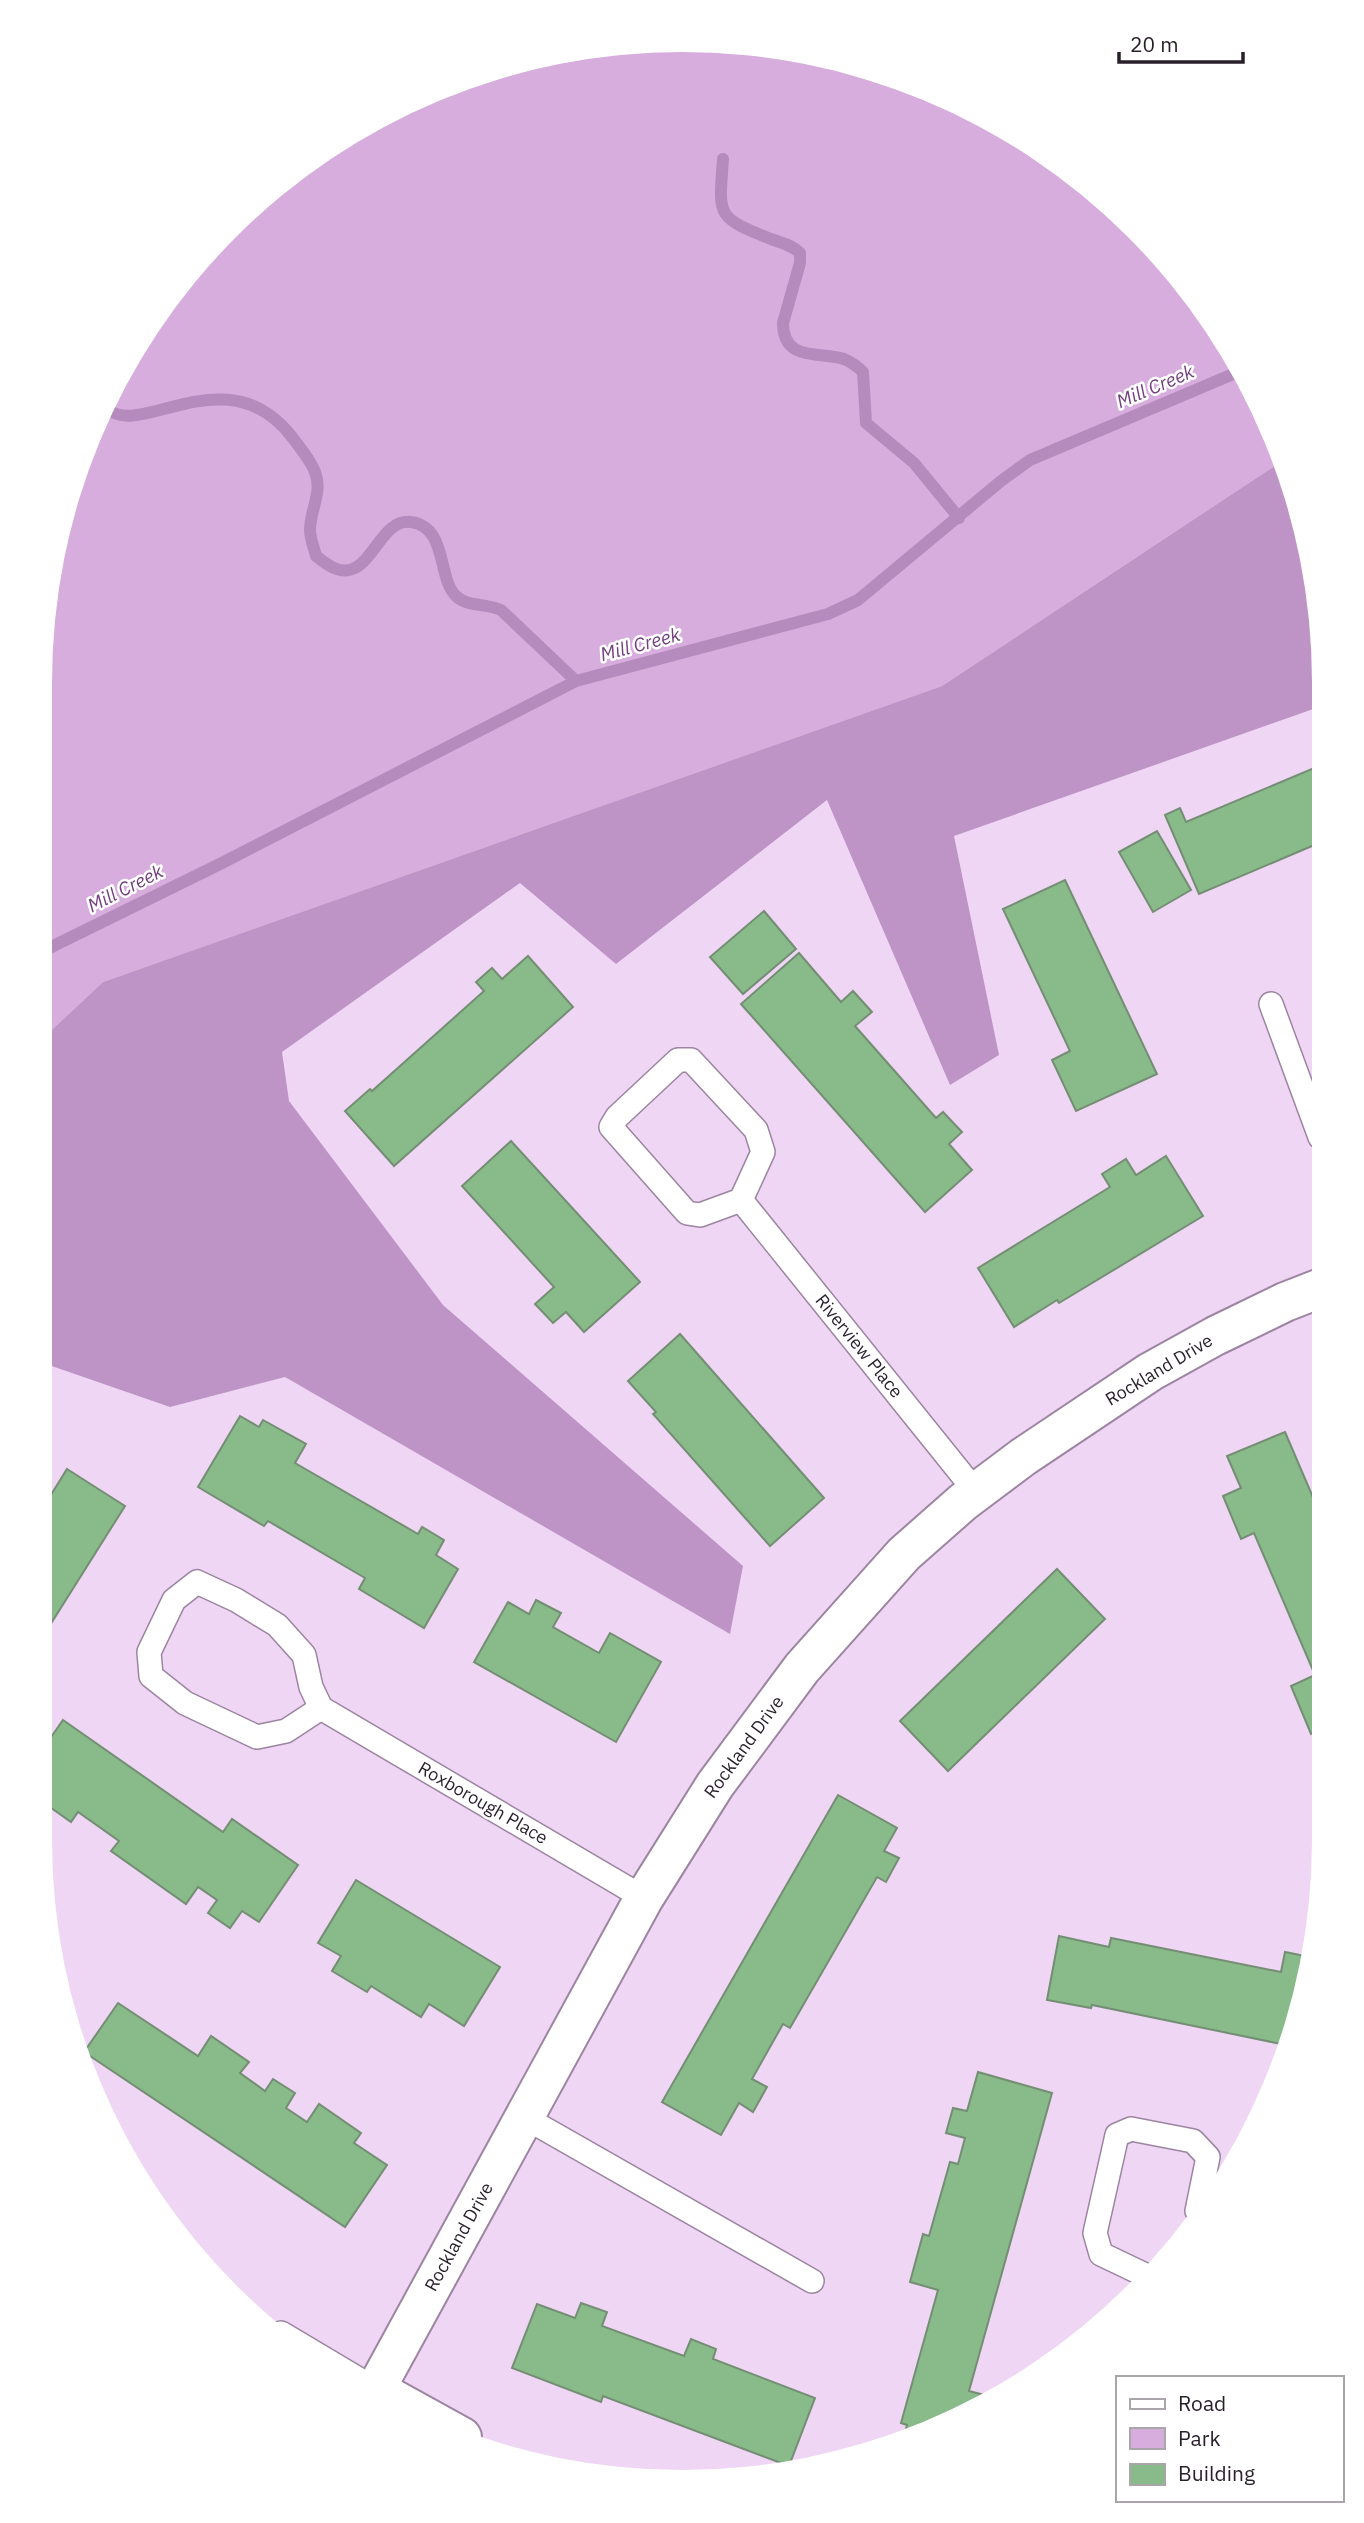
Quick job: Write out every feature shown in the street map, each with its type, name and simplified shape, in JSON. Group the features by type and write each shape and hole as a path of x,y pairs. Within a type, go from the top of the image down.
{"street":[{"name":"Rockland Drive","path":"374,2390 644,1898 715,1785 802,1668 904,1555 976,1492 1023,1457 1150,1372 1215,1335 1312,1292"}],"lane":[{"path":"1271,1004 1312,1115"},
{"path":"678,1060 691,1060 756,1130 763,1152 741,1200 700,1215 687,1213 611,1127 617,1117 678,1060"},
{"name":"Riverview Place","path":"741,1200 976,1492"},
{"path":"197,1582 236,1600 277,1625 304,1655 311,1687 321,1708 286,1731 257,1737 185,1703 151,1676 149,1652 174,1600 197,1582"},
{"name":"Roxborough Place","path":"321,1708 644,1898"},
{"path":"524,2117 812,2281"},
{"path":"1140,2272 1101,2254 1095,2233 1116,2135 1130,2129 1194,2141 1208,2157 1200,2198"}],"green space":[{"path":"682,52 764,58 845,74 884,86 923,100 997,137 1032,159 1097,209 1155,267 1181,299 1227,367 1247,404 1273,467 942,686 103,982 52,1030 54,641 65,559 86,480 100,441 137,367 159,332 209,267 267,209 299,183 367,137 404,117 441,100 519,74 600,58 641,54"}],"shaded area":[{"path":"1273,467 1290,519 1306,600 1312,709 954,836 999,1055 950,1085 827,800 616,964 520,883 282,1052 289,1101 443,1305 743,1566 730,1634 285,1377 170,1407 52,1366 52,1030 103,982 942,686"}],"building":[{"path":"1312,769 1312,846 1199,894 1165,815 1180,808 1186,822"},
{"path":"1157,831 1191,890 1153,912 1119,852"},
{"path":"1065,880 1157,1074 1076,1111 1052,1060 1070,1051 1003,909"},
{"path":"764,911 796,949 743,994 710,957"},
{"path":"799,953 841,1002 853,991 872,1012 855,1026 936,1118 943,1112 962,1132 949,1144 972,1170 925,1212 741,1004"},
{"path":"528,956 573,1007 394,1166 345,1111 370,1089 372,1091 484,991 476,982 492,968 502,979"},
{"path":"511,1141 640,1282 584,1332 566,1312 553,1323 535,1304 554,1287 462,1186"},
{"path":"1166,1156 1203,1216 1014,1327 978,1268 1110,1187 1102,1174 1126,1159 1136,1175"},
{"path":"680,1334 824,1498 770,1546 653,1414 656,1412 628,1381"},
{"path":"240,1416 259,1427 263,1420 306,1444 295,1463 418,1534 422,1527 444,1540 436,1555 458,1569 424,1628 359,1589 365,1578 268,1521 264,1526 198,1487"},
{"path":"1285,1432 1312,1495 1312,1668 1254,1533 1241,1539 1223,1496 1241,1488 1227,1456"},
{"path":"67,1469 125,1506 52,1622 52,1493"},
{"path":"1057,1569 1105,1619 948,1771 900,1721"},
{"path":"536,1600 561,1613 553,1627 599,1653 610,1633 661,1662 616,1742 474,1662 508,1602 529,1614"},
{"path":"1312,1676 1311,1734 1291,1686"},
{"path":"63,1720 223,1832 232,1819 298,1865 259,1922 242,1911 230,1928 208,1913 217,1900 198,1887 186,1904 111,1851 119,1841 78,1812 71,1822 52,1809 52,1736"},
{"path":"838,1795 897,1828 884,1851 899,1858 886,1882 877,1877 790,2028 783,2024 752,2079 767,2087 753,2112 739,2103 721,2135 662,2102"},
{"path":"356,1880 500,1967 464,2026 429,2004 421,2017 371,1986 367,1992 332,1971 341,1956 318,1943"},
{"path":"1059,1936 1109,1947 1111,1938 1281,1972 1285,1952 1301,1955 1278,2043 1092,2005 1091,2008 1047,2000"},
{"path":"118,2003 198,2056 211,2036 249,2062 240,2073 265,2091 273,2079 295,2093 286,2108 307,2122 319,2104 361,2133 354,2143 387,2165 345,2227 91,2057 87,2047"},
{"path":"978,2072 1052,2093 969,2391 982,2394 906,2429 907,2425 901,2423 938,2290 910,2282 923,2234 929,2236 950,2162 958,2164 965,2138 946,2133 953,2108 967,2111"},
{"path":"581,2303 607,2312 602,2326 684,2356 691,2339 716,2349 713,2359 815,2398 791,2460 779,2462 603,2396 601,2402 512,2368 537,2304 575,2318"}],"waterway":[{"path":"723,159 721,192 724,212 739,225 790,246 800,253 800,263 783,323 789,344 805,353 844,359 863,372 866,423 914,463 959,518"},
{"name":"Mill Creek","path":"52,947 220,864 576,681 828,614 858,600 1030,460 1231,375"},
{"path":"114,411 121,415 140,415 187,403 213,400 240,402 267,413 292,437 315,472 318,487 310,530 316,556 331,567 347,570 357,567 366,559 381,539 399,523 411,522 423,526 431,533 436,543 446,578 456,596 466,602 501,610 576,681"}]}
